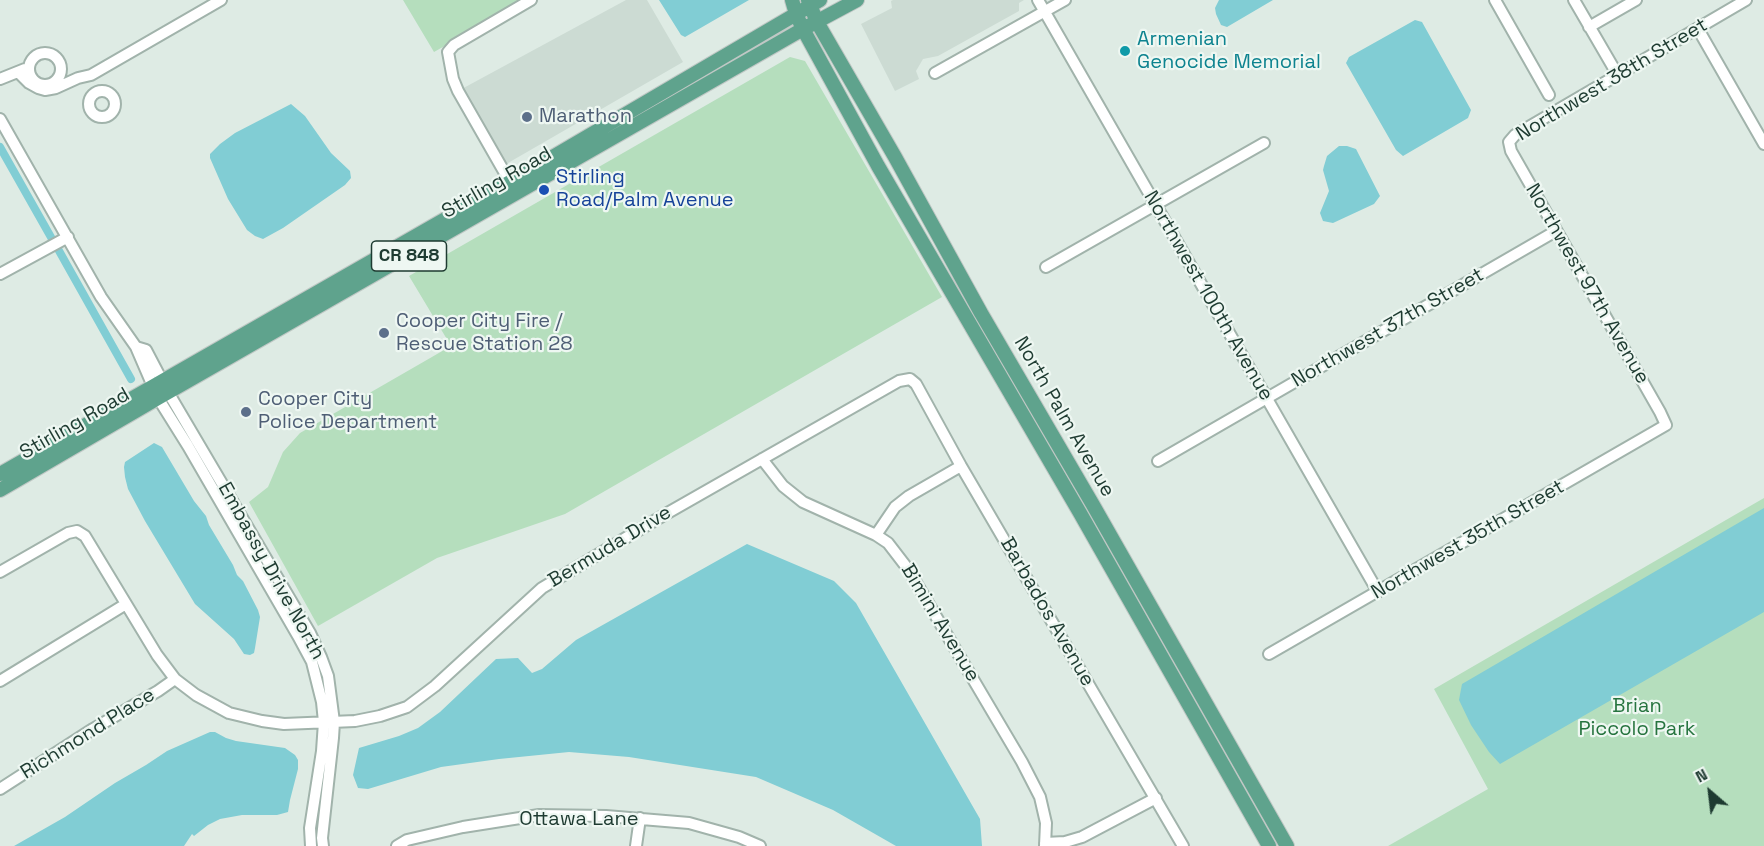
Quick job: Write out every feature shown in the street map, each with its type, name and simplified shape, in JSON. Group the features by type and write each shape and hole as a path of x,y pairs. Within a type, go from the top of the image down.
{"main road":[{"name":"North Palm Avenue","path":"792,0 803,29 917,235 1039,442 1269,846"},
{"name":"Stirling Road","path":"0,474 160,389 857,0"},
{"name":"North Palm Avenue","path":"812,2 817,22 1287,846"},
{"name":"Stirling Road","path":"0,490 160,389 796,14 812,2"},
{"path":"1039,442 1052,435"}],"street":[{"path":"30,69 36,56 46,53 56,57 60,71 66,78 91,76 221,0"},
{"path":"510,182 458,91 448,52 454,45 529,0"},
{"name":"Northwest 100th Avenue","path":"1038,0 1378,592"},
{"path":"935,73 1065,0"},
{"path":"1495,0 1549,95"},
{"path":"1574,0 1612,67"},
{"path":"1589,27 1636,0"},
{"name":"Northwest 38th Street","path":"1509,141 1515,135 1746,0"},
{"path":"1698,28 1764,144"},
{"path":"30,69 37,82 47,84 56,80 60,71"},
{"path":"0,79 30,69"},
{"path":"18,72 29,83 45,90 56,88 78,78"},
{"path":"91,76 98,81 98,93"},
{"name":"Embassy Drive North","path":"1,124 101,297 136,347 146,350 160,389 188,446 312,662 333,738 322,846"},
{"name":"Northwest 97th Avenue","path":"1509,141 1511,151 1666,425"},
{"path":"1046,267 1264,143"},
{"name":"Northwest 37th Street","path":"1158,461 1556,231"},
{"path":"0,274 68,237"},
{"name":"Bermuda Drive","path":"0,572 68,533 77,531 85,536 157,655 175,679 196,694 229,713 284,724 355,721 380,716 407,707 435,686 542,588 899,381 910,379"},
{"name":"Barbados Avenue","path":"910,379 916,384 961,466 1183,846"},
{"name":"Northwest 35th Street","path":"1269,654 1666,425"},
{"name":"Bimini Avenue","path":"762,459 783,486 803,502 876,535 888,543 908,569 1022,762 1040,797 1046,823 1045,844"},
{"path":"876,535 895,507 909,496 961,466"},
{"path":"0,681 126,604"},
{"name":"Richmond Place","path":"0,789 175,679"},
{"name":"Embassy Drive North","path":"310,846 310,828 329,722"},
{"path":"1045,844 1082,837 1156,798"},
{"name":"Ottawa Lane","path":"397,846 407,840 462,827 539,815 606,816 689,823 739,837 760,846"},
{"path":"636,846 640,818"}],"shaded area":[{"path":"626,0 647,0 683,62 501,167 458,91"},
{"path":"1024,0 1019,3 1019,11 938,56 923,59 916,71 919,79 895,91 861,24 892,8 891,1"}],"green space":[{"path":"403,0 526,0 434,52"},
{"path":"790,57 805,61 942,297 565,514 437,558 318,626 249,502 268,487 283,452 300,433 451,346 409,276"},
{"name":"Brian Piccolo Park","path":"1764,498 1764,846 1388,846 1488,789 1434,689"}],"water":[{"path":"659,0 749,0 685,37 681,35"},
{"path":"1219,0 1273,0 1227,27 1221,25 1216,14 1215,8"},
{"path":"1415,20 1422,22 1471,110 1468,118 1403,156 1396,150 1346,63 1349,57"},
{"path":"291,104 305,116 331,153 350,171 351,178 345,185 283,228 263,239 247,230 228,199 210,154 235,133"},
{"path":"1339,146 1356,149 1380,196 1374,204 1333,223 1323,221 1320,213 1329,191 1323,170 1327,156"},
{"path":"154,443 162,447 194,501 206,516 258,610 260,617 255,648 254,653 250,655 244,654 234,639 195,604 128,489 125,462"},
{"path":"1764,508 1764,612 1500,764 1471,725 1459,700 1462,684"},
{"path":"747,544 834,581 856,603 980,819 982,846 896,846 833,810 756,777 629,757 569,752 499,759 441,767 368,789 358,788 353,775 359,748 418,728 440,712 496,659 518,658 532,673 542,669 576,640"},
{"path":"210,732 236,741 285,748 295,755 298,760 298,769 288,812 277,815 242,815 220,819 194,836 192,834 184,846 14,846 65,817 167,751"}],"waterway":[{"path":"0,147 52,239"},
{"path":"58,249 131,379"}],"place":[{"name":"Armenian Genocide Memorial","path":"1125,51"},
{"name":"Marathon","path":"527,117"},
{"name":"Stirling Road/Palm Avenue","path":"544,190"},
{"name":"Cooper City Fire / Rescue Station 28","path":"384,333"},
{"name":"Cooper City Police Department","path":"246,412"}]}
